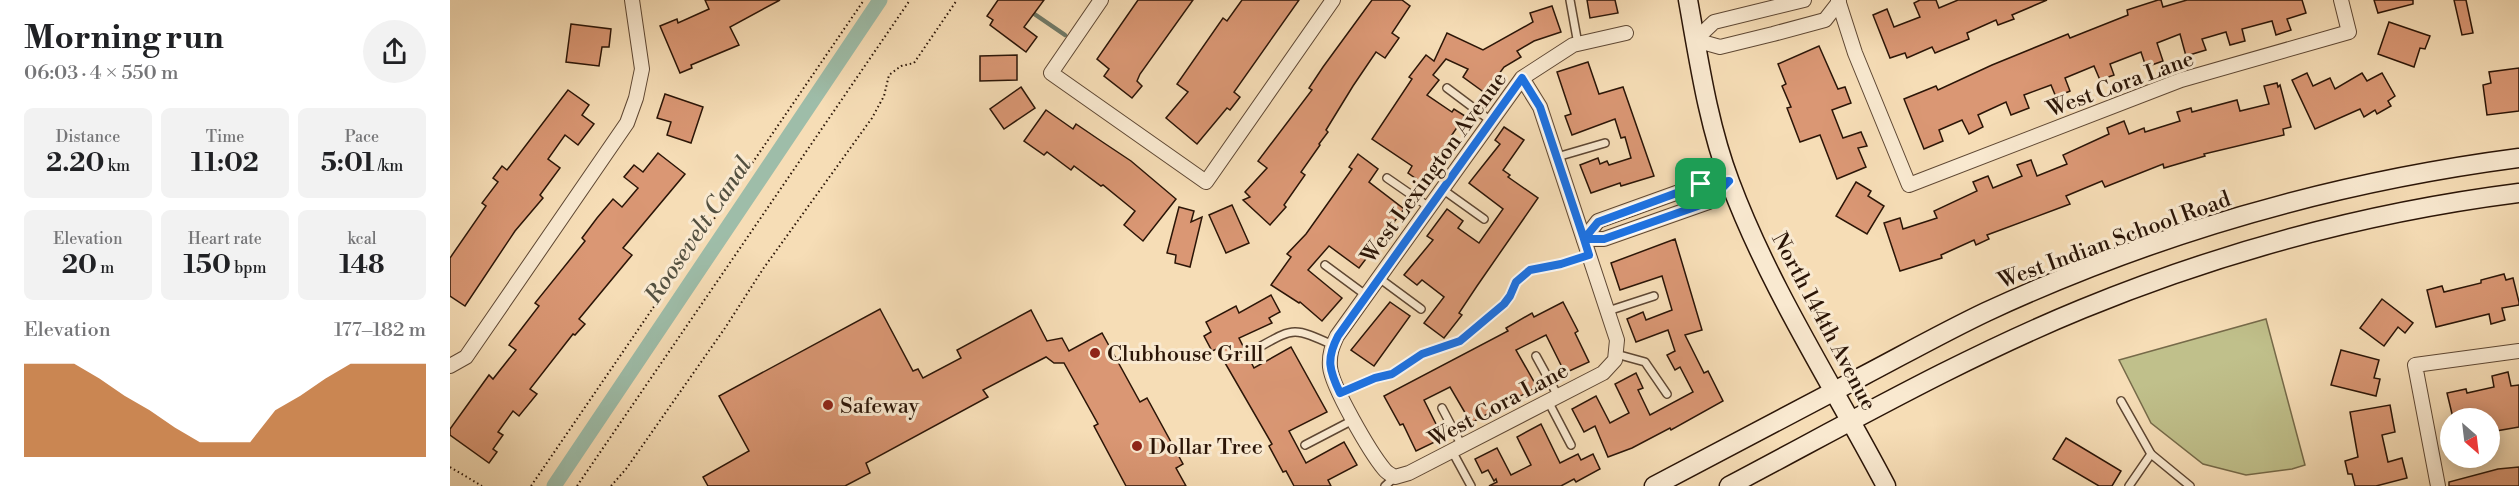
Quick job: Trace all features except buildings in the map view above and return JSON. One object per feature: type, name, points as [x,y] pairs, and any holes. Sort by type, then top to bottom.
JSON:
[{"type":"main road","name":"North 144th Avenue","points":[[1688,0],[1708,112],[1729,181],[1771,278],[1887,486]]},
{"type":"main road","name":"West Indian School Road","points":[[1654,486],[1986,312],[2113,260],[2253,213],[2441,169],[2519,158]]},
{"type":"main road","points":[[1729,486],[1965,362],[2092,305],[2209,263],[2282,240],[2397,213],[2519,193]]},
{"type":"street","points":[[450,366],[466,357],[627,123],[636,98],[642,69],[632,0]]},
{"type":"street","points":[[1101,0],[1051,73],[1206,182],[1333,0]]},
{"type":"street","points":[[1695,40],[1714,22],[1804,0]]},
{"type":"street","points":[[1695,40],[1720,47],[1825,20],[1837,0]]},
{"type":"street","name":"West Cora Lane","points":[[1837,0],[1855,53],[1909,185],[2181,80],[2349,32],[2341,0]]},
{"type":"street","name":"West Lexington Avenue","points":[[1340,393],[1330,369],[1329,352],[1333,345],[1522,78],[1573,45],[1626,33]]},
{"type":"street","points":[[1522,78],[1540,107],[1557,157],[1617,340],[1615,357]]},
{"type":"street","points":[[1584,239],[1598,222],[1701,184],[1729,181]]},
{"type":"street","points":[[1584,239],[1604,239],[1709,202],[1729,181]]},
{"type":"street","points":[[2438,486],[2415,365],[2519,351]]},
{"type":"street","name":"West Cora Lane","points":[[1390,481],[1409,474],[1603,372],[1615,357]]},
{"type":"street","points":[[1340,393],[1390,481]]},
{"type":"lane","points":[[1570,0],[1578,44]]},
{"type":"lane","points":[[1447,88],[1491,121]]},
{"type":"lane","points":[[1557,157],[1605,143]]},
{"type":"lane","points":[[1387,178],[1430,208]]},
{"type":"lane","points":[[1442,189],[1484,219]]},
{"type":"lane","points":[[1655,201],[1662,219]]},
{"type":"lane","points":[[1325,265],[1367,296]]},
{"type":"lane","points":[[1379,278],[1421,309]]},
{"type":"lane","points":[[1608,311],[1653,296]]},
{"type":"lane","points":[[1254,350],[1292,331],[1302,331],[1333,345]]},
{"type":"lane","points":[[1536,356],[1571,445]]},
{"type":"lane","points":[[1615,357],[1645,362],[1667,394]]},
{"type":"lane","points":[[2121,401],[2151,454],[2190,486]]},
{"type":"lane","points":[[1442,408],[1471,486]]},
{"type":"lane","points":[[1305,445],[1354,419]]},
{"type":"lane","points":[[2129,486],[2151,454]]},
{"type":"path","points":[[531,486],[864,0]]},
{"type":"path","points":[[578,486],[910,0]]},
{"type":"path","points":[[611,486],[626,469],[725,328],[763,269],[872,118],[884,96],[889,75],[901,66],[914,63],[957,0]]},
{"type":"path","points":[[1340,393],[1375,378],[1392,374],[1422,354],[1460,341],[1504,304],[1516,282],[1530,270],[1561,264],[1589,255]]},
{"type":"path","points":[[450,467],[482,486]]},
{"type":"green space","points":[[2266,319],[2305,465],[2246,475],[2203,464],[2151,423],[2119,360]]},
{"type":"waterway","name":"Roosevelt Canal","points":[[554,486],[880,0]]},
{"type":"waterway","points":[[1030,11],[1065,35]]},
{"type":"place","name":"Clubhouse Grill","points":[[1095,353]]},
{"type":"place","name":"Safeway","points":[[828,405]]},
{"type":"place","name":"Dollar Tree","points":[[1137,446]]},
{"type":"route","points":[[1701,184],[1598,222],[1584,239],[1589,255],[1561,264],[1538,267],[1522,274],[1504,304],[1460,341],[1422,354],[1392,374],[1375,378],[1340,393],[1330,369],[1329,352],[1338,336],[1522,78],[1540,107],[1584,239],[1604,239],[1709,202],[1729,181],[1701,184]]}]
